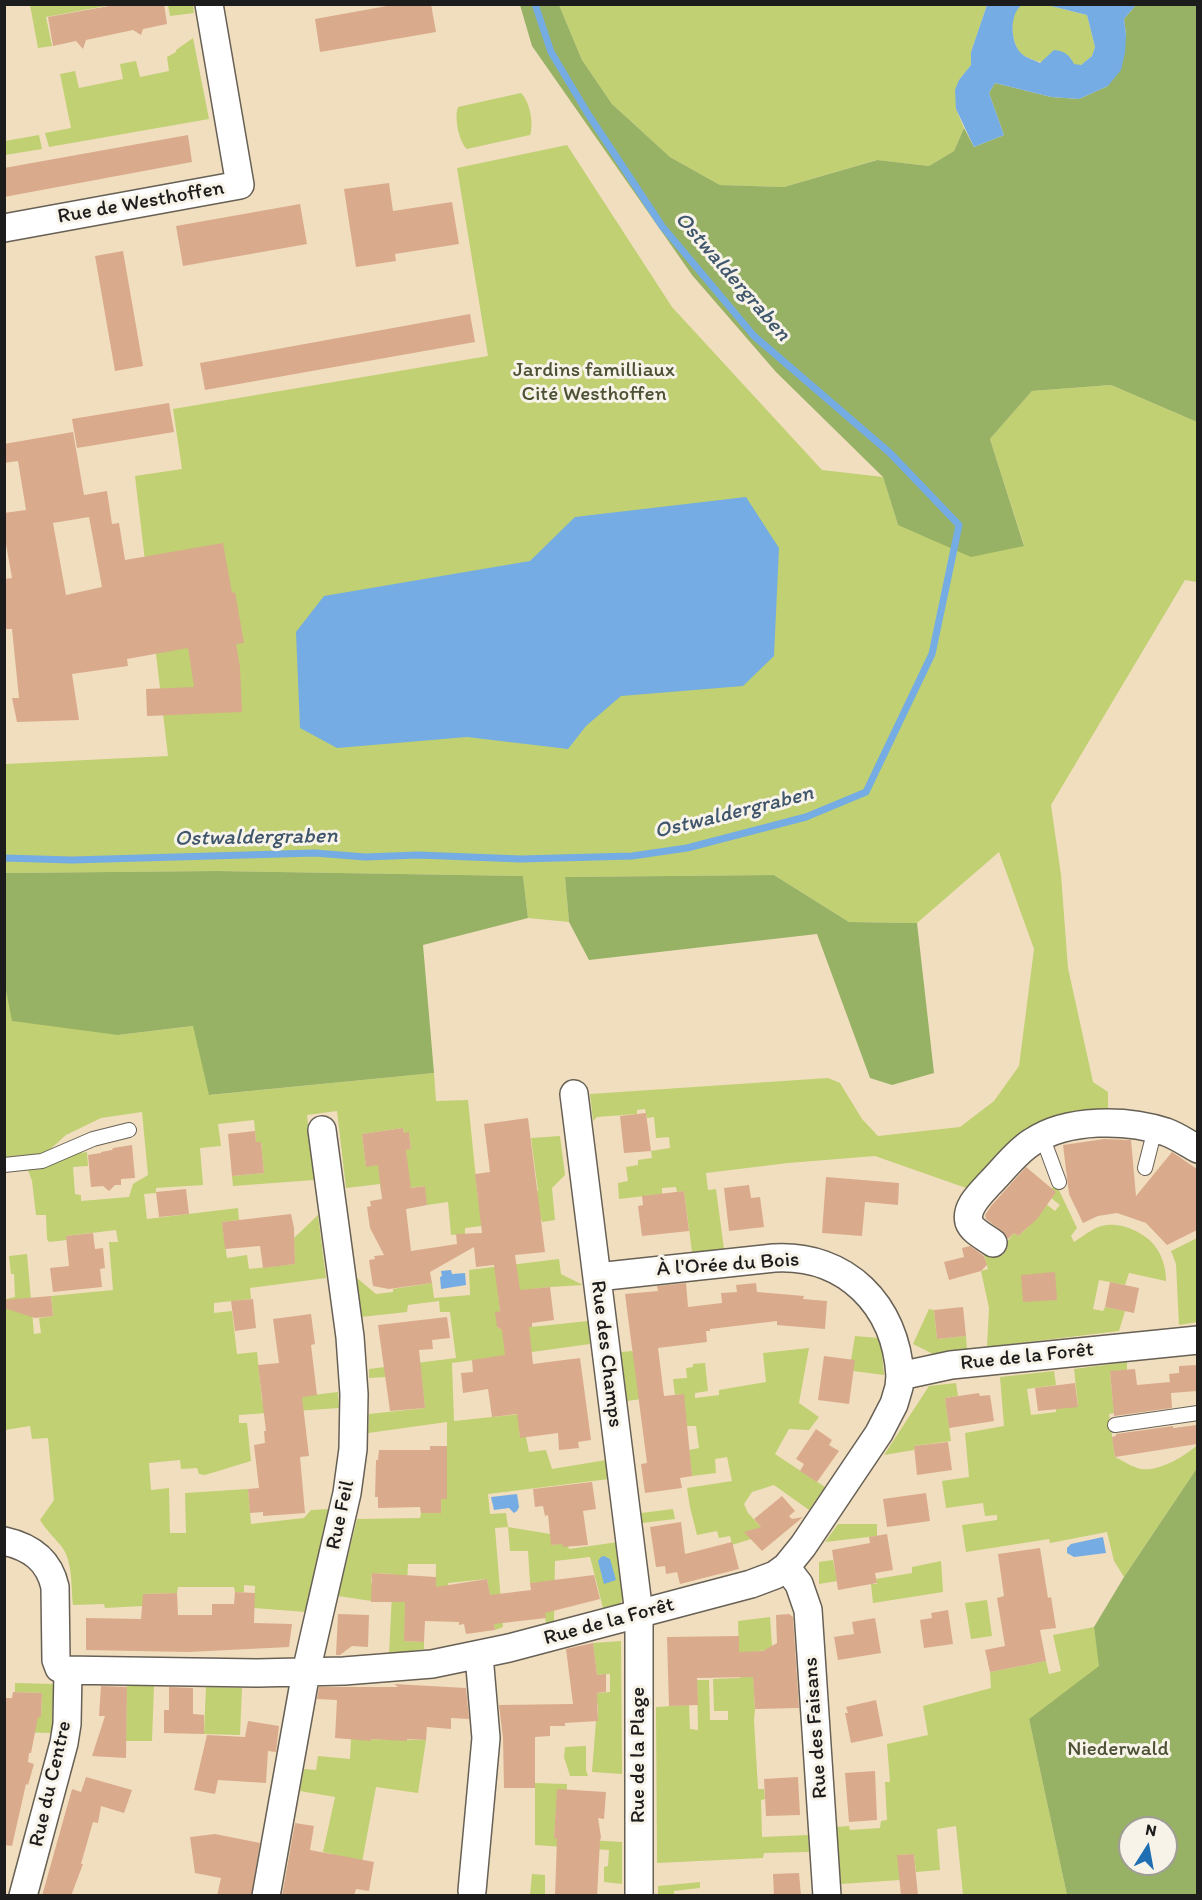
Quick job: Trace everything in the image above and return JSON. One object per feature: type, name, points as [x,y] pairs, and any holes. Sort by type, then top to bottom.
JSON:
[{"type":"street","name":"Rue de Westhoffen","points":[[4,228],[240,185],[209,4]]},
{"type":"street","name":"Rue des Champs","points":[[574,1094],[639,1614]]},
{"type":"street","points":[[993,1243],[977,1232],[970,1223],[969,1214],[972,1207],[981,1194],[1023,1149],[1042,1136],[1059,1130],[1092,1124],[1117,1123],[1155,1129],[1183,1140],[1197,1149]]},
{"type":"street","name":"Rue Feil","points":[[266,1896],[306,1672],[351,1473],[354,1422],[350,1336],[322,1130]]},
{"type":"street","name":"À l'Orée du Bois","points":[[597,1277],[780,1257],[798,1257],[821,1262],[847,1276],[877,1305],[890,1329],[897,1350],[900,1376]]},
{"type":"street","name":"Rue de la Forêt","points":[[68,1671],[257,1673],[422,1665],[479,1655],[751,1584],[775,1575],[786,1567],[803,1546],[879,1433],[894,1404],[900,1376],[951,1365],[1197,1340]]},
{"type":"street","points":[[4,1541],[34,1552],[49,1570],[55,1587],[56,1665],[68,1671]]},
{"type":"street","name":"Rue des Faisans","points":[[786,1567],[799,1584],[808,1610],[827,1896]]},
{"type":"street","name":"Rue de la Plage","points":[[639,1614],[639,1896]]},
{"type":"street","points":[[472,1891],[486,1738],[479,1655]]},
{"type":"street","name":"Rue du Centre","points":[[23,1896],[64,1743],[67,1724],[68,1671]]},
{"type":"lane","points":[[1145,1168],[1155,1129]]},
{"type":"lane","points":[[4,1165],[42,1161],[93,1138],[129,1130]]},
{"type":"lane","points":[[1042,1136],[1059,1182]]},
{"type":"lane","points":[[1115,1425],[1197,1413]]},
{"type":"green space","points":[[30,4],[111,5],[46,17],[52,46],[38,48]]},
{"type":"green space","points":[[168,5],[193,5],[194,13],[170,16]]},
{"type":"green space","points":[[520,5],[559,5],[582,60],[612,104],[670,157],[720,185],[784,187],[877,160],[929,166],[954,151],[964,128],[974,147],[1004,135],[989,93],[995,83],[1051,97],[1079,99],[1108,86],[1126,35],[1124,19],[1136,5],[1197,5],[1197,422],[1111,385],[1032,391],[990,439],[1024,546],[971,557],[898,525],[883,477],[776,372],[692,275],[532,46]]},
{"type":"green space","points":[[559,5],[987,5],[971,52],[971,65],[959,80],[956,109],[964,128],[954,151],[929,166],[876,160],[784,187],[720,185],[670,157],[612,104],[582,60]]},
{"type":"green space","points":[[1022,5],[1047,5],[1087,15],[1095,47],[1092,56],[1081,65],[1073,65],[1071,58],[1041,62],[1021,54],[1017,48],[1012,27],[1015,14]]},
{"type":"green space","points":[[193,38],[209,119],[49,147],[45,133],[71,128],[60,74],[75,71],[79,88],[123,79],[120,64],[136,61],[140,77],[169,71],[167,57]]},
{"type":"green space","points":[[521,93],[530,113],[532,125],[530,135],[467,149],[464,146],[458,130],[458,107]]},
{"type":"green space","points":[[39,135],[42,149],[5,155],[5,141]]},
{"type":"green space","name":"Jardins familliaux Cité Westhoffen","points":[[567,145],[672,307],[822,470],[883,477],[898,525],[1024,545],[990,439],[1032,391],[1111,385],[1197,422],[1197,582],[1185,580],[1051,805],[1061,875],[1068,968],[1093,1082],[1108,1092],[1108,1116],[969,1189],[875,1156],[706,1173],[708,1190],[716,1189],[724,1249],[692,1252],[684,1191],[677,1192],[676,1187],[662,1188],[662,1194],[619,1199],[618,1183],[628,1181],[626,1167],[638,1165],[638,1160],[652,1158],[651,1151],[670,1148],[669,1137],[656,1138],[654,1117],[647,1118],[645,1109],[637,1110],[637,1114],[597,1117],[593,1121],[590,1094],[828,1078],[840,1083],[862,1119],[878,1136],[960,1127],[994,1101],[1019,1066],[1034,949],[999,852],[917,923],[849,922],[774,875],[565,877],[569,922],[528,918],[523,876],[218,871],[5,873],[5,764],[168,756],[135,476],[182,469],[173,409],[488,356],[457,168]]},
{"type":"green space","points":[[218,871],[523,876],[528,918],[423,945],[434,1073],[209,1095],[193,1026],[118,1035],[12,1021],[4,980],[5,873]]},
{"type":"green space","points":[[774,875],[849,922],[917,923],[934,1073],[892,1085],[870,1078],[817,934],[589,960],[569,922],[565,877]]},
{"type":"green space","points":[[5,980],[118,1035],[194,1026],[210,1095],[434,1073],[436,1101],[468,1100],[478,1199],[538,1191],[531,1138],[560,1136],[565,1175],[552,1188],[555,1220],[542,1222],[541,1219],[465,1228],[465,1234],[451,1235],[448,1202],[427,1205],[424,1186],[381,1192],[380,1184],[346,1188],[337,1111],[307,1115],[314,1180],[233,1186],[232,1176],[264,1173],[261,1142],[256,1142],[254,1120],[218,1124],[221,1146],[200,1148],[203,1185],[156,1188],[156,1193],[144,1194],[147,1219],[238,1208],[239,1220],[222,1222],[227,1258],[247,1255],[249,1269],[295,1264],[294,1238],[318,1215],[326,1278],[250,1288],[251,1299],[214,1303],[214,1313],[232,1311],[237,1354],[257,1352],[262,1401],[338,1392],[339,1408],[239,1415],[239,1423],[247,1423],[251,1461],[205,1475],[199,1474],[197,1468],[181,1469],[180,1460],[149,1463],[151,1490],[169,1488],[170,1533],[186,1533],[185,1493],[248,1489],[251,1524],[304,1518],[311,1510],[329,1509],[315,1581],[306,1612],[254,1608],[255,1586],[244,1585],[244,1592],[235,1592],[234,1587],[178,1587],[177,1593],[143,1594],[143,1606],[105,1608],[104,1604],[73,1605],[70,1567],[66,1553],[40,1520],[54,1500],[48,1438],[32,1439],[30,1426],[5,1430],[5,1308],[8,1308],[6,1299],[15,1297],[14,1274],[11,1274],[9,1256],[27,1254],[34,1334],[41,1333],[39,1318],[53,1316],[51,1296],[113,1290],[109,1242],[118,1242],[116,1230],[66,1236],[67,1240],[49,1242],[46,1215],[36,1215],[32,1181],[28,1170],[42,1169],[72,1154],[87,1152],[88,1166],[73,1167],[75,1194],[81,1195],[81,1201],[129,1197],[133,1184],[148,1175],[142,1112],[101,1118],[66,1135],[46,1153],[5,1157]],"holes":[[[403,1128],[404,1133],[409,1133],[411,1148],[406,1150],[407,1161],[366,1166],[362,1134]]]},
{"type":"green space","points":[[1056,1184],[1077,1228],[1071,1236],[1074,1242],[1093,1229],[1102,1226],[1121,1226],[1135,1231],[1142,1234],[1157,1249],[1164,1264],[1166,1281],[1129,1273],[1125,1285],[1099,1280],[1093,1309],[1103,1311],[1105,1307],[1125,1311],[1119,1331],[987,1347],[989,1308],[981,1271],[988,1269],[983,1252],[989,1249],[1003,1255],[1008,1247],[1005,1244],[1014,1233],[1018,1236],[1028,1227],[1046,1204],[1055,1211],[1060,1205],[1046,1194]]},
{"type":"green space","points":[[1197,1238],[1197,1322],[1179,1325],[1176,1264],[1171,1251]]},
{"type":"green space","points":[[559,1259],[561,1274],[583,1285],[498,1293],[500,1311],[497,1327],[502,1330],[588,1321],[590,1344],[452,1363],[454,1421],[530,1413],[519,1428],[520,1437],[526,1437],[529,1452],[546,1450],[552,1469],[606,1460],[609,1479],[488,1494],[490,1514],[506,1513],[508,1527],[495,1528],[503,1627],[495,1630],[487,1579],[448,1583],[446,1615],[435,1616],[436,1564],[408,1564],[404,1641],[424,1642],[424,1649],[389,1654],[393,1574],[372,1573],[371,1583],[379,1584],[378,1602],[338,1596],[357,1519],[420,1518],[421,1513],[441,1513],[421,1495],[447,1498],[447,1422],[368,1433],[369,1414],[425,1408],[421,1375],[369,1378],[369,1369],[456,1358],[450,1312],[440,1312],[439,1301],[408,1305],[407,1312],[361,1317],[357,1278],[376,1294],[432,1283],[434,1298],[470,1295],[469,1270]]},
{"type":"green space","points":[[929,1309],[934,1310],[937,1339],[966,1336],[967,1349],[933,1354],[913,1344]]},
{"type":"green space","points":[[855,1336],[878,1338],[884,1375],[853,1371],[851,1360]]},
{"type":"green space","points":[[809,1348],[799,1403],[819,1417],[809,1430],[789,1429],[775,1454],[825,1487],[809,1510],[774,1485],[752,1492],[744,1504],[748,1513],[763,1529],[751,1539],[732,1545],[730,1536],[719,1538],[717,1531],[697,1535],[687,1488],[732,1481],[727,1457],[715,1459],[716,1473],[692,1476],[689,1450],[699,1448],[696,1426],[687,1426],[683,1394],[675,1395],[673,1379],[687,1378],[686,1368],[693,1367],[693,1364],[705,1363],[708,1391],[695,1393],[695,1398],[719,1395],[719,1390],[766,1382],[763,1353]]},
{"type":"green space","points":[[632,1351],[663,1396],[627,1401],[621,1352]]},
{"type":"green space","points":[[1127,1362],[1127,1370],[1110,1372],[1114,1413],[1109,1414],[1115,1457],[1141,1469],[1155,1468],[1186,1454],[1197,1445],[1197,1468],[1124,1577],[1114,1561],[1107,1532],[1050,1543],[1049,1539],[966,1552],[962,1525],[997,1520],[997,1515],[985,1516],[983,1503],[946,1508],[942,1481],[969,1477],[965,1433],[1004,1426],[1000,1377],[1054,1371],[1056,1385],[1027,1389],[1031,1415],[1078,1406],[1074,1369]]},
{"type":"green space","points":[[956,1383],[958,1396],[945,1398],[951,1441],[914,1446],[914,1450],[884,1455],[929,1386]]},
{"type":"green space","name":"Niederwald","points":[[1197,1468],[1197,1895],[1067,1895],[1029,1719],[1099,1666],[1094,1627],[1124,1577]]},
{"type":"green space","points":[[673,1509],[675,1519],[642,1523],[641,1513]]},
{"type":"green space","points":[[838,1524],[877,1524],[877,1536],[825,1542]]},
{"type":"green space","points":[[508,1527],[550,1534],[552,1545],[567,1543],[569,1549],[618,1542],[624,1597],[620,1604],[603,1608],[590,1557],[555,1561],[554,1622],[546,1624],[541,1582],[530,1583],[528,1551],[510,1551]]},
{"type":"green space","points":[[833,1560],[837,1581],[819,1584],[819,1562]]},
{"type":"green space","points":[[941,1561],[943,1592],[873,1603],[871,1584],[877,1584],[876,1579],[912,1573],[912,1567]]},
{"type":"green space","points":[[987,1600],[992,1636],[971,1639],[965,1603]]},
{"type":"green space","points":[[770,1617],[772,1646],[768,1650],[752,1652],[758,1789],[764,1789],[765,1799],[761,1800],[762,1837],[808,1835],[809,1852],[764,1853],[763,1858],[657,1863],[656,1707],[689,1705],[690,1729],[698,1730],[697,1680],[709,1680],[710,1720],[728,1720],[728,1711],[714,1711],[713,1679],[740,1678],[738,1621]]},
{"type":"green space","points":[[1094,1627],[1100,1666],[1029,1719],[1067,1895],[963,1895],[956,1826],[937,1829],[940,1870],[916,1872],[914,1854],[898,1855],[900,1880],[841,1884],[836,1827],[849,1826],[850,1830],[880,1828],[881,1821],[887,1820],[885,1782],[890,1782],[887,1744],[928,1735],[923,1706],[991,1688],[990,1672],[1046,1661],[1049,1674],[1061,1671],[1053,1635]]},
{"type":"green space","points":[[621,1641],[622,1774],[592,1772],[598,1705],[589,1694],[610,1692],[610,1674],[597,1675],[593,1643]]},
{"type":"green space","points":[[15,1683],[54,1684],[52,1733],[12,1732],[41,1716],[42,1693],[15,1692]]},
{"type":"green space","points":[[127,1685],[154,1686],[152,1741],[126,1741]]},
{"type":"green space","points":[[206,1687],[242,1688],[240,1735],[204,1734]]},
{"type":"green space","points":[[351,1739],[426,1740],[418,1793],[376,1787],[357,1889],[332,1854],[323,1852],[335,1797],[300,1791],[304,1769],[316,1770],[318,1756],[350,1759]]},
{"type":"green space","points":[[586,1746],[588,1776],[570,1776],[564,1757],[565,1747]]},
{"type":"green space","points":[[535,1783],[567,1784],[565,1812],[556,1812],[554,1838],[622,1842],[622,1884],[604,1882],[604,1867],[608,1866],[609,1850],[535,1845]]},
{"type":"green space","points":[[532,1874],[545,1875],[545,1895],[530,1895]]},
{"type":"green space","points":[[700,1882],[700,1888],[674,1891],[674,1895],[658,1895],[658,1886]]},
{"type":"water","points":[[987,5],[1022,5],[1013,21],[1013,36],[1018,49],[1024,55],[1040,63],[1054,50],[1058,50],[1068,55],[1074,64],[1081,65],[1092,56],[1095,47],[1087,15],[1047,5],[1136,5],[1124,19],[1125,53],[1121,70],[1108,86],[1079,99],[1051,97],[995,83],[989,93],[1004,135],[974,147],[956,109],[955,90],[959,80],[971,65],[971,52]]},
{"type":"water","points":[[746,497],[779,548],[774,656],[743,686],[621,696],[586,726],[568,749],[467,737],[337,748],[300,728],[296,632],[324,596],[530,561],[575,517]]},
{"type":"water","points":[[451,1270],[452,1274],[465,1273],[466,1285],[441,1289],[441,1271]]},
{"type":"water","points":[[517,1494],[519,1507],[517,1511],[514,1513],[509,1508],[494,1510],[491,1497]]},
{"type":"water","points":[[1103,1537],[1106,1553],[1074,1557],[1067,1553],[1067,1548],[1071,1544]]},
{"type":"water","points":[[604,1556],[610,1559],[616,1580],[604,1584],[598,1561]]},
{"type":"building","points":[[120,4],[164,4],[167,24],[143,29],[141,35],[133,30],[86,40],[83,49],[76,41],[53,46],[48,17]]},
{"type":"building","points":[[398,4],[431,4],[436,32],[320,52],[315,19]]},
{"type":"building","points":[[188,135],[192,162],[4,197],[4,168]]},
{"type":"building","points":[[389,183],[393,211],[452,202],[459,244],[395,254],[396,261],[356,267],[344,189]]},
{"type":"building","points":[[300,204],[307,244],[183,266],[176,226]]},
{"type":"building","points":[[123,251],[143,366],[115,371],[95,256]]},
{"type":"building","points":[[470,314],[475,342],[205,390],[200,363]]},
{"type":"building","points":[[169,403],[174,432],[77,448],[72,419]]},
{"type":"building","points":[[73,432],[84,495],[107,491],[112,524],[119,523],[125,560],[223,543],[244,643],[236,644],[240,667],[242,712],[147,716],[146,689],[194,687],[188,648],[127,659],[128,666],[72,674],[79,720],[17,722],[12,698],[19,698],[12,629],[4,629],[4,579],[12,578],[4,533],[4,513],[26,510],[18,461],[4,463],[4,444]],"holes":[[[89,517],[102,587],[66,595],[53,523]]]},
{"type":"building","points":[[646,1113],[651,1151],[624,1153],[620,1116]]},
{"type":"building","points":[[528,1118],[545,1252],[515,1255],[520,1290],[550,1287],[554,1320],[532,1323],[532,1327],[529,1327],[533,1364],[580,1358],[591,1440],[578,1442],[579,1448],[559,1450],[558,1433],[520,1438],[517,1414],[492,1417],[488,1389],[463,1393],[461,1373],[473,1372],[472,1360],[505,1355],[502,1330],[497,1327],[495,1312],[502,1311],[500,1311],[494,1265],[476,1267],[474,1247],[430,1272],[432,1283],[389,1289],[373,1286],[369,1260],[375,1259],[374,1256],[384,1255],[370,1228],[367,1207],[371,1206],[370,1201],[382,1199],[378,1165],[366,1167],[362,1134],[403,1128],[404,1133],[409,1132],[411,1149],[406,1150],[411,1188],[425,1186],[427,1205],[406,1209],[411,1251],[457,1244],[456,1234],[482,1233],[475,1174],[490,1172],[484,1124]]},
{"type":"building","points":[[255,1131],[256,1142],[261,1142],[264,1173],[232,1176],[228,1134]]},
{"type":"building","points":[[1104,1139],[1131,1140],[1136,1196],[1172,1152],[1197,1169],[1197,1230],[1167,1245],[1146,1223],[1117,1213],[1098,1216],[1083,1223],[1069,1194],[1063,1145]]},
{"type":"building","points":[[132,1145],[135,1178],[121,1179],[121,1185],[115,1185],[109,1191],[103,1186],[91,1187],[88,1155]]},
{"type":"building","points":[[1026,1167],[1056,1192],[1037,1219],[1018,1236],[1014,1233],[1008,1239],[1002,1231],[986,1219],[985,1215]]},
{"type":"building","points":[[826,1177],[899,1183],[898,1205],[865,1202],[862,1236],[822,1233]]},
{"type":"building","points":[[749,1185],[751,1198],[760,1197],[764,1227],[729,1231],[724,1188]]},
{"type":"building","points":[[186,1189],[189,1214],[159,1217],[156,1192]]},
{"type":"building","points":[[684,1191],[689,1231],[642,1236],[638,1206],[643,1205],[642,1196]]},
{"type":"building","points":[[291,1214],[294,1228],[295,1264],[263,1268],[260,1246],[225,1249],[222,1222]]},
{"type":"building","points":[[93,1233],[95,1249],[103,1248],[105,1268],[100,1269],[102,1287],[53,1292],[50,1268],[69,1266],[66,1236]]},
{"type":"building","points":[[970,1246],[984,1256],[987,1265],[981,1271],[949,1280],[944,1262],[964,1257],[962,1248]]},
{"type":"building","points":[[1055,1272],[1057,1300],[1023,1302],[1021,1275]]},
{"type":"building","points":[[1110,1282],[1139,1288],[1134,1313],[1105,1307]]},
{"type":"building","points":[[686,1283],[688,1307],[722,1303],[721,1293],[737,1292],[736,1285],[756,1283],[757,1292],[804,1296],[803,1299],[827,1301],[825,1329],[777,1325],[777,1321],[710,1329],[706,1331],[707,1342],[658,1348],[664,1396],[684,1394],[692,1476],[680,1478],[682,1488],[645,1493],[641,1464],[647,1463],[625,1294],[658,1291],[657,1286]]},
{"type":"building","points":[[51,1296],[53,1316],[35,1318],[4,1308],[4,1300]]},
{"type":"building","points":[[253,1299],[256,1328],[235,1331],[231,1301]]},
{"type":"building","points":[[963,1307],[966,1336],[937,1339],[934,1310]]},
{"type":"building","points":[[311,1314],[315,1344],[311,1345],[317,1395],[302,1397],[309,1456],[300,1457],[305,1513],[263,1516],[263,1512],[250,1513],[248,1489],[259,1488],[254,1445],[265,1443],[264,1431],[266,1431],[258,1365],[279,1363],[273,1319]]},
{"type":"building","points":[[447,1317],[450,1338],[432,1340],[433,1349],[419,1350],[425,1408],[390,1411],[378,1325]]},
{"type":"building","points":[[824,1356],[855,1360],[849,1404],[818,1400]]},
{"type":"building","points":[[1197,1365],[1197,1391],[1171,1393],[1172,1408],[1114,1416],[1110,1371],[1135,1369],[1137,1385],[1170,1382],[1169,1374],[1179,1373],[1179,1366]]},
{"type":"building","points":[[1075,1383],[1078,1407],[1038,1411],[1035,1388]]},
{"type":"building","points":[[979,1393],[980,1396],[990,1395],[994,1421],[949,1428],[945,1398]]},
{"type":"building","points":[[1197,1425],[1197,1444],[1115,1457],[1112,1437],[1116,1434]]},
{"type":"building","points":[[816,1429],[832,1440],[829,1445],[839,1451],[817,1482],[800,1471],[804,1464],[796,1459]]},
{"type":"building","points":[[948,1442],[952,1470],[917,1475],[914,1446]]},
{"type":"building","points":[[430,1446],[447,1446],[447,1499],[441,1499],[441,1513],[421,1513],[420,1507],[378,1508],[378,1497],[375,1497],[376,1460],[378,1460],[379,1450],[430,1450]]},
{"type":"building","points":[[592,1482],[596,1509],[583,1511],[588,1545],[563,1547],[562,1544],[551,1545],[548,1515],[545,1516],[543,1506],[535,1507],[533,1489]]},
{"type":"building","points":[[926,1493],[930,1521],[887,1527],[883,1499]]},
{"type":"building","points":[[782,1496],[795,1511],[789,1516],[792,1519],[803,1517],[762,1551],[744,1532],[761,1527],[754,1519]]},
{"type":"building","points":[[681,1522],[685,1554],[732,1542],[739,1569],[680,1584],[677,1572],[666,1574],[665,1566],[656,1567],[650,1527]]},
{"type":"building","points":[[887,1534],[893,1570],[875,1573],[877,1583],[838,1590],[832,1550],[870,1543],[869,1537]]},
{"type":"building","points":[[1040,1548],[1048,1598],[1051,1597],[1056,1628],[1040,1630],[1046,1661],[990,1672],[985,1650],[1005,1646],[997,1598],[1004,1596],[998,1554]]},
{"type":"building","points":[[372,1573],[436,1577],[436,1587],[487,1579],[490,1595],[531,1590],[530,1583],[594,1575],[600,1599],[545,1613],[546,1618],[494,1624],[495,1630],[466,1634],[464,1624],[459,1625],[459,1622],[425,1621],[424,1642],[404,1641],[405,1602],[371,1602]]},
{"type":"building","points":[[235,1592],[255,1593],[254,1623],[292,1624],[289,1647],[188,1652],[86,1650],[86,1618],[141,1619],[143,1594],[177,1593],[178,1615],[212,1615],[212,1604],[234,1604]]},
{"type":"building","points":[[948,1610],[953,1644],[924,1648],[920,1620],[932,1618],[931,1613]]},
{"type":"building","points":[[338,1614],[369,1615],[368,1647],[352,1646],[340,1655],[336,1655]]},
{"type":"building","points":[[789,1614],[793,1617],[799,1708],[755,1709],[753,1677],[697,1678],[698,1705],[669,1706],[667,1637],[739,1636],[739,1652],[763,1651],[777,1643],[776,1615]]},
{"type":"building","points":[[875,1618],[881,1653],[838,1660],[834,1637],[854,1634],[852,1622]]},
{"type":"building","points":[[593,1643],[597,1675],[606,1674],[606,1692],[597,1693],[598,1721],[550,1726],[550,1736],[535,1737],[535,1788],[504,1788],[503,1738],[499,1705],[573,1704],[566,1649]]},
{"type":"building","points":[[394,1684],[466,1688],[469,1719],[451,1718],[451,1729],[427,1727],[426,1740],[371,1739],[371,1741],[335,1738],[337,1700],[317,1699],[319,1687],[398,1687]]},
{"type":"building","points":[[101,1686],[127,1687],[126,1758],[92,1756],[105,1716],[99,1716]]},
{"type":"building","points":[[169,1687],[193,1688],[193,1714],[204,1715],[204,1734],[164,1733],[164,1710],[169,1710]]},
{"type":"building","points":[[13,1692],[42,1693],[41,1717],[38,1717],[31,1753],[29,1753],[28,1762],[34,1764],[28,1785],[26,1784],[12,1846],[4,1845],[4,1698],[12,1698]]},
{"type":"building","points":[[876,1700],[883,1736],[851,1743],[845,1713],[848,1713],[846,1707]]},
{"type":"building","points":[[248,1721],[279,1726],[276,1752],[268,1751],[266,1783],[218,1780],[215,1794],[194,1790],[207,1735],[245,1737]]},
{"type":"building","points":[[875,1771],[877,1820],[849,1822],[845,1773]]},
{"type":"building","points":[[86,1777],[132,1790],[124,1813],[101,1806],[98,1823],[93,1822],[81,1864],[83,1864],[71,1896],[42,1896],[72,1789],[81,1792]]},
{"type":"building","points":[[798,1777],[800,1815],[766,1816],[764,1779]]},
{"type":"building","points":[[557,1789],[606,1792],[604,1819],[598,1818],[601,1837],[597,1896],[555,1896],[557,1839],[554,1838]]},
{"type":"building","points":[[295,1823],[314,1826],[310,1850],[374,1862],[369,1891],[356,1889],[354,1896],[282,1896]]},
{"type":"building","points":[[215,1834],[260,1843],[251,1896],[217,1896],[221,1878],[195,1873],[190,1837]]},
{"type":"building","points":[[914,1854],[918,1896],[901,1896],[897,1855]]},
{"type":"building","points":[[799,1873],[801,1896],[774,1896],[773,1874]]},
{"type":"waterway","name":"Ostwaldergraben","points":[[4,858],[72,860],[315,853],[365,857],[418,855],[521,859],[632,856],[687,848],[806,817],[866,792],[932,654],[959,525],[890,453],[754,336],[662,226],[588,114],[551,52],[535,4]]}]
